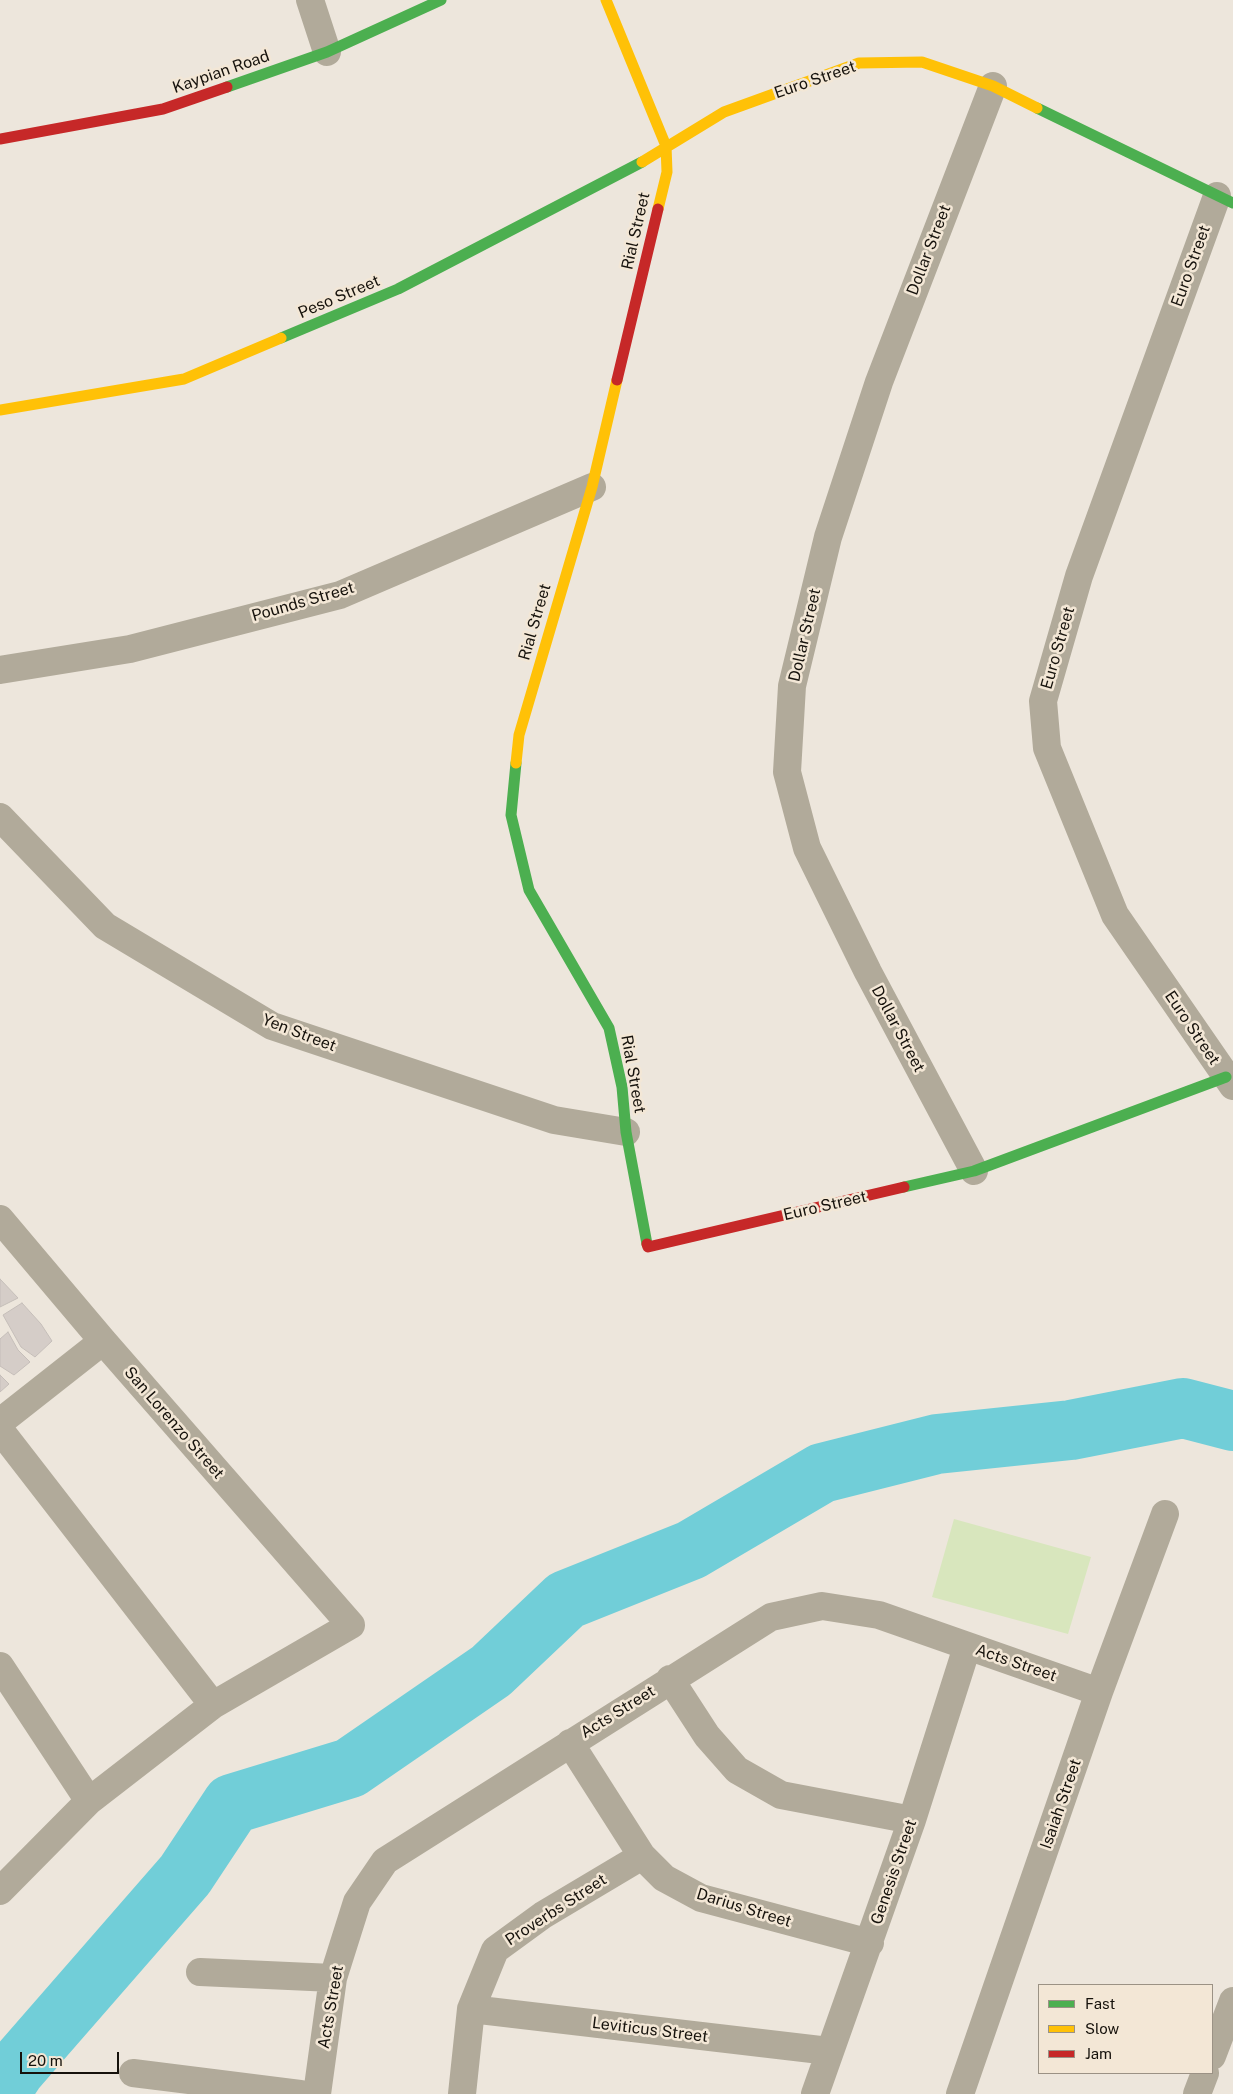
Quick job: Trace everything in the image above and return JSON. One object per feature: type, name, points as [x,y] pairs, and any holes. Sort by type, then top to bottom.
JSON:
[{"type":"street","points":[[310,0],[327,52]]},
{"type":"street","name":"Kaypian Road","points":[[0,139],[163,109],[327,52],[442,0]]},
{"type":"street","name":"Rial Street","points":[[606,0],[666,146],[666,172],[592,487],[519,735],[511,816],[529,890],[609,1028],[622,1087],[626,1132],[648,1247]]},
{"type":"street","name":"Euro Street","points":[[648,1247],[974,1171],[1229,1082],[1115,916],[1046,748],[1043,701],[1079,576],[1225,199],[993,86],[922,62],[859,63],[724,112],[666,146]]},
{"type":"street","name":"Dollar Street","points":[[974,1171],[868,972],[807,848],[787,772],[792,686],[828,537],[878,382],[993,86]]},
{"type":"street","name":"Peso Street","points":[[0,410],[184,379],[398,289],[637,165],[666,146]]},
{"type":"street","name":"Pounds Street","points":[[0,670],[130,649],[340,594],[592,487]]},
{"type":"street","name":"Yen Street","points":[[0,817],[105,926],[272,1026],[554,1120],[626,1132]]},
{"type":"street","name":"San Lorenzo Street","points":[[0,1218],[103,1341],[351,1625],[213,1705]]},
{"type":"street","points":[[0,1422],[103,1341]]},
{"type":"street","points":[[0,1430],[213,1705],[89,1802],[0,1891]]},
{"type":"street","name":"Isaiah Street","points":[[960,2094],[1099,1692],[1164,1514]]},
{"type":"street","name":"Acts Street","points":[[317,2094],[333,1978],[357,1902],[385,1861],[670,1679],[771,1617],[822,1606],[880,1615],[1099,1692]]},
{"type":"street","name":"Genesis Street","points":[[815,2094],[828,2051],[870,1943],[912,1820],[967,1647]]},
{"type":"street","points":[[0,1666],[89,1802]]},
{"type":"street","points":[[670,1679],[707,1736],[737,1770],[781,1795],[912,1820]]},
{"type":"street","name":"Darius Street","points":[[570,1743],[642,1856],[664,1878],[701,1898],[870,1943]]},
{"type":"street","name":"Proverbs Street","points":[[462,2094],[471,2009],[495,1950],[543,1915],[642,1856]]},
{"type":"street","points":[[200,1972],[333,1978]]},
{"type":"street","points":[[1213,2053],[1233,2001]]},
{"type":"street","name":"Leviticus Street","points":[[471,2009],[828,2051]]},
{"type":"street","points":[[133,2073],[300,2094]]},
{"type":"street","points":[[1197,2094],[1205,2074]]},
{"type":"green space","points":[[954,1519],[1091,1557],[1068,1634],[932,1597]]},
{"type":"building","points":[[0,1279],[18,1298],[0,1307]]},
{"type":"building","points":[[22,1303],[41,1324],[52,1341],[35,1357],[21,1347],[3,1315]]},
{"type":"building","points":[[8,1332],[18,1350],[30,1362],[14,1375],[0,1366],[0,1339]]},
{"type":"building","points":[[0,1375],[9,1384],[0,1392]]},
{"type":"waterway","points":[[0,2093],[15,2070],[185,1875],[232,1804],[350,1768],[491,1671],[566,1600],[691,1550],[822,1473],[937,1444],[1071,1430],[1183,1408],[1233,1421]]},
{"type":"traffic: fast","points":[[227,87],[327,52],[441,0]]},
{"type":"traffic: fast","points":[[1037,108],[1233,203]]},
{"type":"traffic: fast","points":[[281,338],[398,289],[642,162]]},
{"type":"traffic: fast","points":[[516,763],[511,815],[529,890],[609,1028],[622,1087],[626,1132],[647,1244]]},
{"type":"traffic: fast","points":[[904,1187],[974,1171],[1226,1077]]},
{"type":"traffic: slow","points":[[606,0],[666,146],[667,172],[658,209]]},
{"type":"traffic: slow","points":[[642,162],[724,112],[859,63],[922,62],[993,86],[1037,108]]},
{"type":"traffic: slow","points":[[0,410],[184,379],[281,338]]},
{"type":"traffic: slow","points":[[516,763],[519,735],[592,487],[617,380]]},
{"type":"traffic: jam","points":[[0,139],[163,109],[227,87]]},
{"type":"traffic: jam","points":[[617,380],[658,209]]},
{"type":"traffic: jam","points":[[647,1244],[648,1247],[904,1187]]}]
